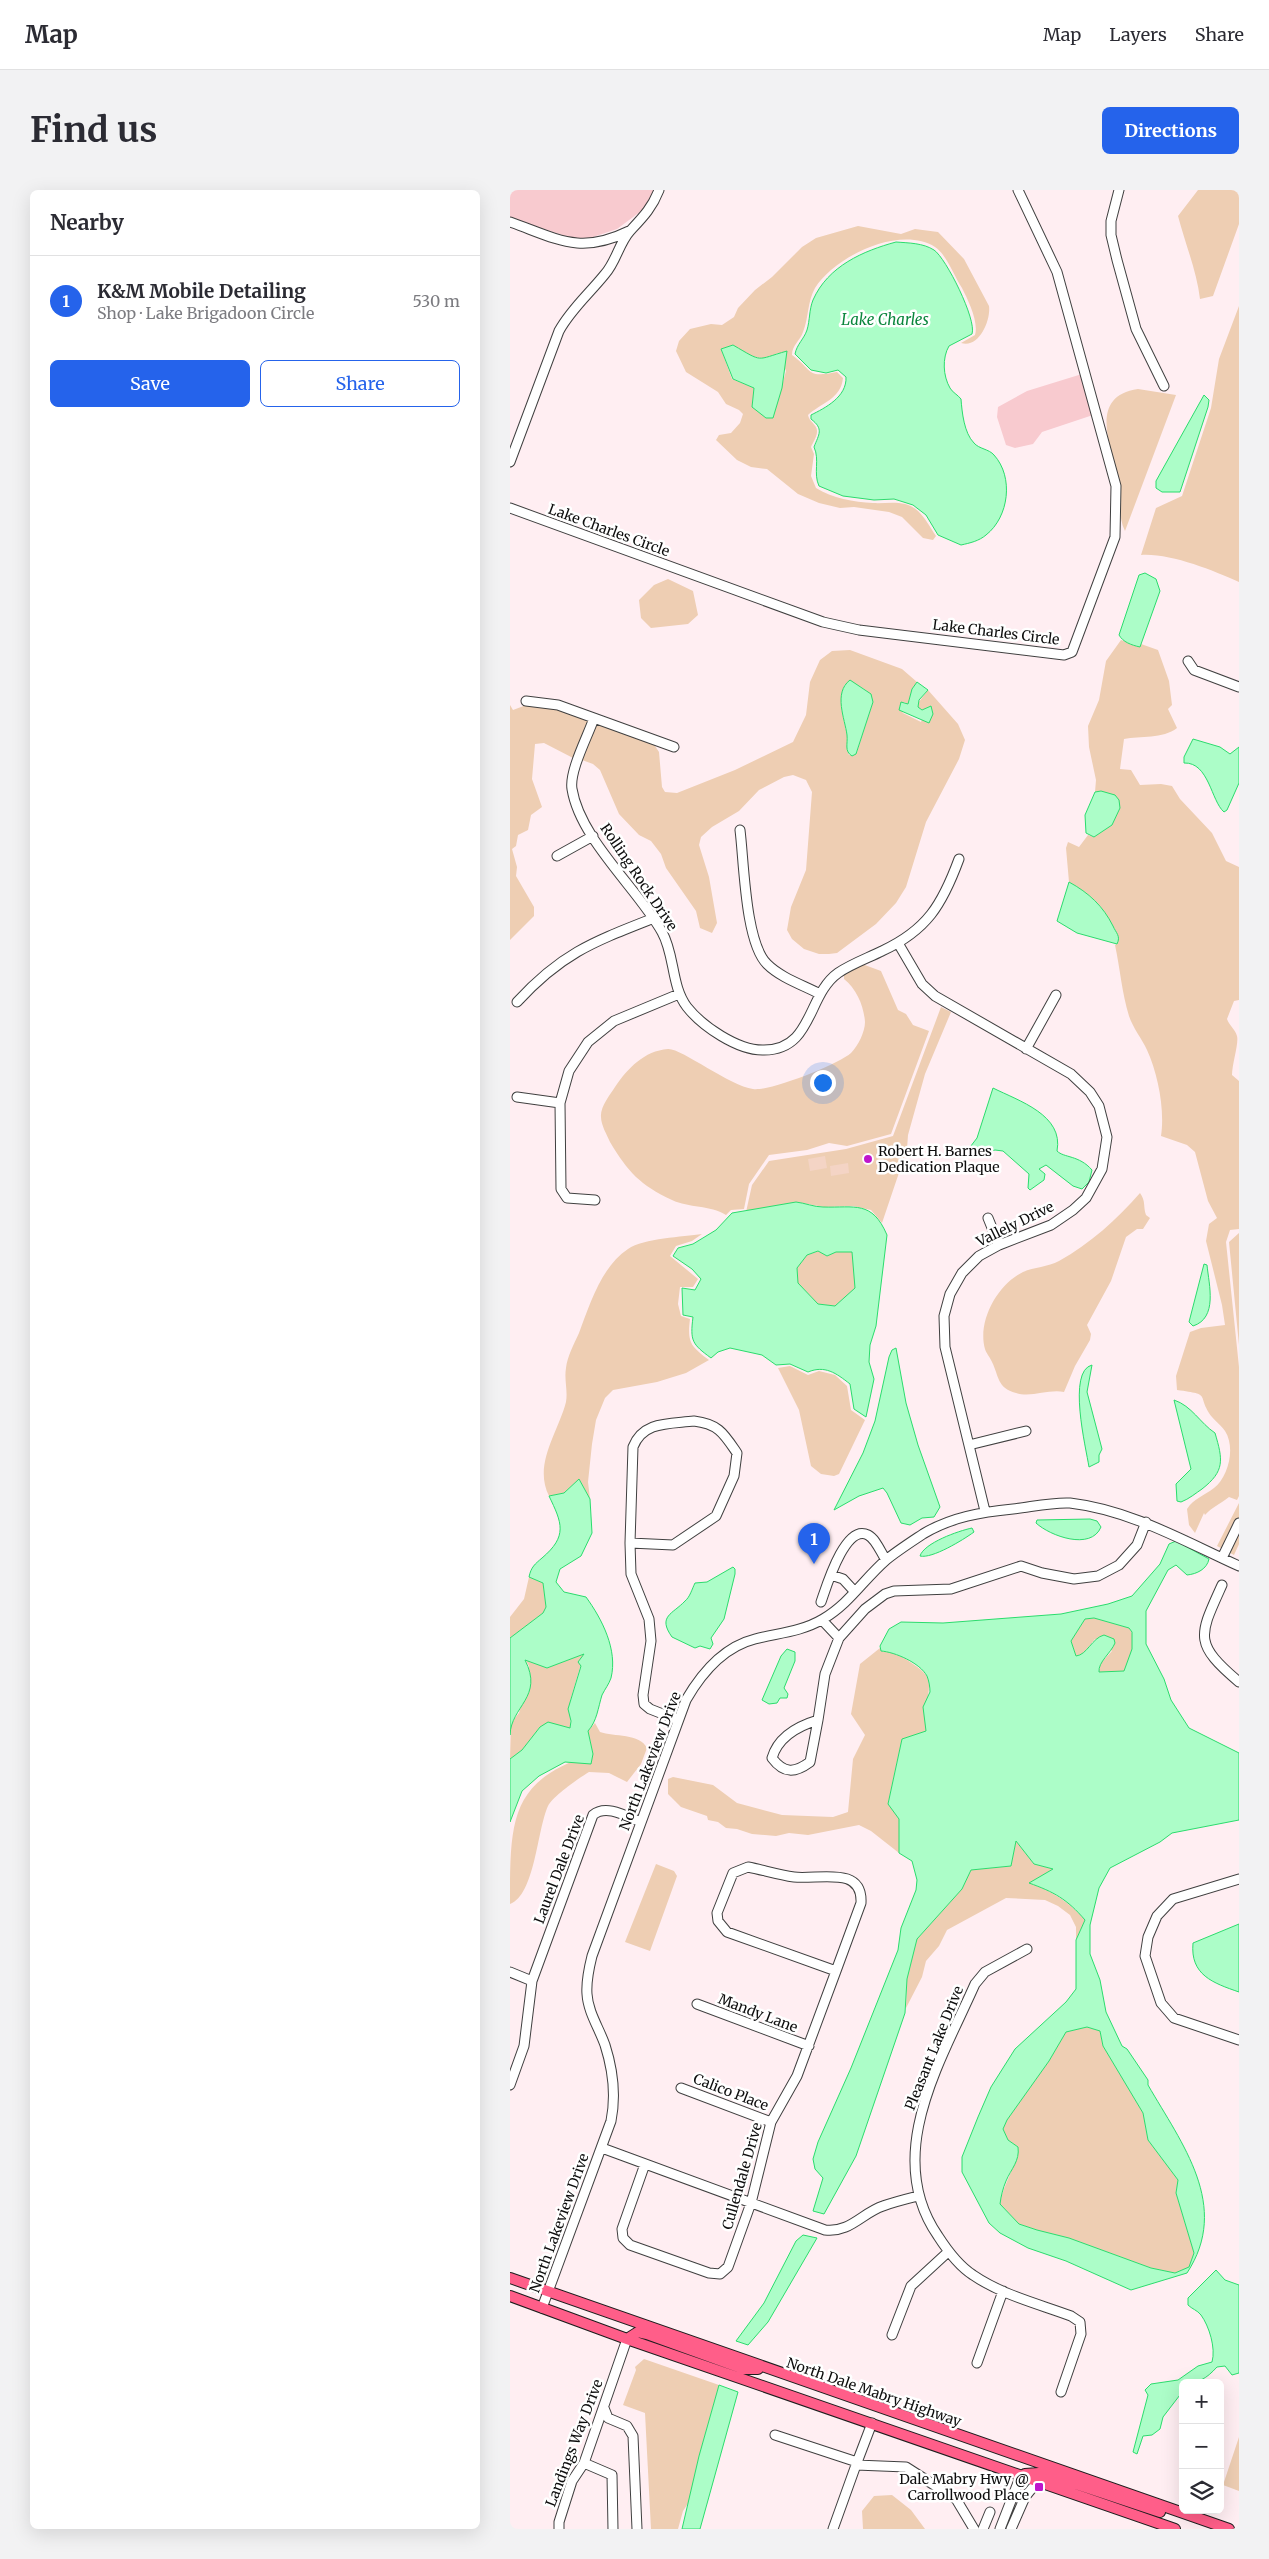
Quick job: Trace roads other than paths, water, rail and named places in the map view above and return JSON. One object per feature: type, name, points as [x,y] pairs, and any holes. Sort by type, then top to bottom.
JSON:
[{"type":"main road","name":"North Dale Mabry Highway","points":[[510,2278],[548,2293],[1229,2529]]},
{"type":"main road","points":[[510,2296],[627,2339],[1174,2529]]},
{"type":"main road","points":[[627,2339],[638,2332],[744,2368],[770,2370]]},
{"type":"main road","points":[[1021,2475],[1039,2473],[1049,2475],[1166,2514],[1188,2515]]},
{"type":"street","points":[[510,222],[564,241],[586,245],[608,242],[629,231],[644,219],[654,204],[659,190]]},
{"type":"street","name":"Lake Charles Circle","points":[[510,508],[823,622],[859,630],[1064,654],[1072,652],[1116,537],[1116,486],[1058,272],[1018,190]]},
{"type":"street","points":[[1120,190],[1111,221],[1117,260],[1136,329],[1164,386]]},
{"type":"street","points":[[510,462],[559,331],[569,313],[606,273],[629,231]]},
{"type":"street","points":[[1188,661],[1194,670],[1239,687]]},
{"type":"street","points":[[526,701],[558,705],[674,747]]},
{"type":"street","name":"Rolling Rock Drive","points":[[594,718],[574,773],[572,787],[575,804],[612,865],[654,918],[670,949],[679,994],[688,1008],[721,1036],[742,1046],[764,1050],[782,1047],[800,1035],[807,1025],[820,994],[828,981],[839,972],[898,944],[919,929],[936,911],[948,890],[959,859]]},
{"type":"street","points":[[740,830],[752,933],[757,950],[765,962],[776,972],[820,994]]},
{"type":"street","points":[[557,856],[593,836]]},
{"type":"street","points":[[517,1002],[540,977],[570,954],[593,942],[654,918]]},
{"type":"street","name":"Vallely Drive","points":[[898,944],[922,984],[934,996],[1071,1074],[1090,1092],[1104,1121],[1106,1153],[1095,1184],[1073,1210],[1051,1225],[999,1245],[979,1256],[962,1273],[950,1294],[944,1316],[945,1347],[985,1511]]},
{"type":"street","points":[[595,1200],[568,1198],[561,1189],[560,1103],[569,1071],[588,1042],[614,1021],[679,994]]},
{"type":"street","points":[[1026,1048],[1056,995]]},
{"type":"street","points":[[517,1097],[560,1103]]},
{"type":"street","points":[[988,1218],[999,1245]]},
{"type":"street","points":[[630,1543],[673,1544],[716,1516],[734,1476],[737,1454],[721,1430],[708,1423],[694,1421],[649,1427],[637,1435],[633,1447],[630,1543],[631,1574],[649,1620],[652,1641],[643,1695],[644,1704],[650,1709],[678,1720]]},
{"type":"street","points":[[969,1445],[1026,1430]]},
{"type":"street","name":"North Lakeview Drive","points":[[542,2308],[611,2122],[614,2089],[605,2046],[589,2007],[587,1975],[678,1720],[686,1700],[701,1675],[724,1654],[752,1640],[795,1632],[822,1620],[841,1607],[886,1560],[925,1533],[963,1516],[985,1511],[1068,1503],[1108,1510],[1146,1522],[1239,1566]]},
{"type":"street","points":[[818,1720],[797,1728],[781,1741],[772,1758],[777,1765],[787,1770],[797,1771],[810,1762],[818,1720],[825,1674],[840,1638],[865,1609],[885,1594],[894,1591],[951,1588],[1021,1566],[1042,1573],[1074,1579],[1098,1576],[1119,1564],[1136,1545],[1146,1522]]},
{"type":"street","points":[[1222,1558],[1239,1523]]},
{"type":"street","points":[[821,1602],[842,1549],[860,1534],[871,1537],[886,1560]]},
{"type":"street","points":[[831,1575],[843,1579],[855,1592]]},
{"type":"street","points":[[1222,1585],[1204,1624],[1204,1644],[1209,1653],[1239,1682]]},
{"type":"street","points":[[822,1620],[840,1638]]},
{"type":"street","name":"Laurel Dale Drive","points":[[510,2085],[524,2046],[532,1981],[593,1815],[598,1810],[606,1809],[641,1822]]},
{"type":"street","name":"Cullendale Drive","points":[[645,2164],[622,2229],[623,2238],[630,2244],[709,2273],[720,2274],[728,2267],[751,2204],[771,2122],[797,2076],[809,2046],[836,1972],[861,1903],[862,1893],[856,1883],[843,1877],[794,1877],[748,1867],[734,1873],[717,1913],[718,1921],[728,1932],[836,1972]]},
{"type":"street","points":[[1239,1879],[1173,1899],[1156,1916],[1148,1937],[1145,1956],[1161,2003],[1174,2018],[1239,2040]]},
{"type":"street","name":"Pleasant Lake Drive","points":[[1027,1949],[985,1972],[975,1984],[919,2119],[913,2164],[918,2196],[930,2225],[948,2252],[973,2275],[1003,2291],[1072,2316],[1080,2322],[1081,2334],[1061,2392]]},
{"type":"street","points":[[510,1972],[532,1981]]},
{"type":"street","name":"Mandy Lane","points":[[697,2004],[809,2046]]},
{"type":"street","name":"Calico Place","points":[[681,2088],[771,2122]]},
{"type":"street","name":"North Lakeview Drive","points":[[602,2148],[751,2204],[835,2231],[847,2228],[881,2206],[918,2196]]},
{"type":"street","points":[[892,2335],[911,2286],[948,2252]]},
{"type":"street","points":[[977,2363],[1003,2291]]},
{"type":"street","name":"Landings Way Drive","points":[[559,2529],[572,2481],[584,2464],[627,2339]]},
{"type":"street","points":[[604,2408],[608,2418],[627,2426],[633,2436],[637,2529]]},
{"type":"street","points":[[833,2529],[872,2423]]},
{"type":"street","points":[[775,2435],[854,2461],[856,2465]]},
{"type":"street","points":[[584,2464],[612,2475],[613,2529]]},
{"type":"street","points":[[856,2465],[906,2467],[956,2499],[974,2529]]},
{"type":"street","points":[[1000,2529],[1021,2475]]},
{"type":"street","points":[[1011,2529],[1025,2497],[1038,2481]]},
{"type":"street","points":[[983,2529],[990,2512]]},
{"type":"water","name":"Lake Charles","points":[[896,242],[921,245],[934,250],[939,255],[953,276],[970,316],[972,334],[949,346],[947,351],[944,361],[946,378],[951,389],[961,399],[964,422],[968,434],[976,445],[994,455],[1004,474],[1006,485],[1004,508],[1000,518],[994,527],[974,542],[961,545],[938,535],[926,515],[913,505],[894,499],[874,500],[843,496],[819,486],[817,481],[816,452],[814,447],[819,435],[819,429],[811,419],[811,415],[839,396],[843,390],[846,377],[838,370],[826,373],[811,370],[795,354],[796,350],[807,330],[813,300],[828,278],[837,269],[859,255]]},
{"type":"water","points":[[733,345],[750,355],[760,358],[787,351],[782,388],[773,418],[766,418],[752,407],[754,388],[733,379],[721,349]]},
{"type":"water","points":[[1204,395],[1209,400],[1208,407],[1180,492],[1162,492],[1156,488],[1156,481]]},
{"type":"water","points":[[1145,573],[1156,579],[1160,591],[1140,647],[1128,643],[1119,635],[1139,575]]},
{"type":"water","points":[[850,680],[871,694],[873,702],[856,754],[852,756],[847,750],[847,735],[841,706],[842,692]]},
{"type":"water","points":[[917,682],[928,690],[919,700],[918,707],[922,710],[931,706],[933,714],[929,723],[899,710],[901,702],[908,704],[912,689]]},
{"type":"water","points":[[1193,739],[1220,747],[1230,754],[1239,747],[1239,783],[1227,810],[1224,812],[1204,775],[1192,764],[1184,763],[1184,757]]},
{"type":"water","points":[[1101,791],[1115,795],[1119,800],[1120,808],[1112,825],[1094,837],[1086,833],[1085,815],[1095,792]]},
{"type":"water","points":[[1069,882],[1089,895],[1105,912],[1118,935],[1117,944],[1077,933],[1057,921]]},
{"type":"water","points":[[993,1088],[1027,1104],[1047,1119],[1054,1128],[1057,1138],[1057,1151],[1077,1159],[1092,1170],[1089,1182],[1082,1189],[1073,1186],[1046,1165],[1039,1169],[1045,1174],[1044,1180],[1030,1190],[1028,1188],[1029,1174],[1003,1151],[995,1150],[980,1154],[967,1151],[977,1138]]},
{"type":"water","points":[[796,1202],[820,1207],[861,1208],[869,1211],[881,1224],[887,1235],[876,1326],[870,1345],[869,1362],[874,1379],[866,1417],[854,1409],[850,1384],[830,1371],[820,1369],[808,1372],[790,1364],[776,1365],[762,1355],[730,1348],[718,1352],[711,1358],[696,1345],[692,1337],[693,1317],[683,1315],[682,1288],[695,1290],[701,1279],[692,1269],[673,1256],[678,1248],[693,1244],[716,1230],[732,1213]],"holes":[[[818,1251],[827,1256],[836,1252],[852,1252],[855,1288],[835,1306],[818,1304],[798,1283],[797,1268],[807,1255]]]},
{"type":"water","points":[[1204,1264],[1207,1265],[1209,1282],[1209,1308],[1201,1322],[1193,1326],[1189,1322]]},
{"type":"water","points":[[896,1348],[906,1403],[918,1445],[940,1507],[934,1517],[922,1518],[910,1525],[901,1523],[883,1488],[859,1496],[834,1510],[863,1453],[875,1421],[889,1357],[892,1350]]},
{"type":"water","points":[[1092,1365],[1087,1392],[1102,1449],[1099,1455],[1099,1462],[1089,1467],[1082,1428],[1079,1395],[1085,1370]]},
{"type":"water","points":[[1174,1400],[1191,1410],[1215,1433],[1220,1451],[1220,1464],[1215,1476],[1202,1489],[1181,1502],[1177,1501],[1176,1484],[1191,1469]]},
{"type":"water","points":[[579,1479],[590,1499],[592,1533],[581,1556],[560,1569],[556,1582],[564,1592],[586,1597],[598,1615],[610,1646],[613,1667],[611,1678],[602,1695],[595,1719],[588,1731],[593,1754],[591,1764],[565,1762],[539,1776],[522,1791],[510,1822],[510,1759],[522,1750],[540,1727],[548,1722],[570,1728],[571,1721],[568,1709],[581,1666],[578,1662],[584,1654],[547,1668],[525,1660],[530,1673],[531,1683],[529,1692],[515,1716],[510,1735],[510,1638],[543,1613],[546,1607],[543,1583],[529,1577],[534,1566],[556,1543],[559,1536],[560,1529],[557,1514],[549,1496],[564,1493]]},
{"type":"water","points":[[1090,1519],[1097,1521],[1101,1527],[1096,1534],[1080,1540],[1060,1536],[1042,1528],[1036,1523],[1037,1520]]},
{"type":"water","points":[[972,1528],[974,1532],[955,1544],[932,1555],[920,1556],[923,1551],[935,1542]]},
{"type":"water","points":[[1176,1541],[1209,1559],[1204,1568],[1187,1575],[1176,1565],[1168,1570],[1146,1611],[1146,1644],[1164,1679],[1171,1700],[1189,1728],[1239,1753],[1239,1820],[1172,1833],[1160,1842],[1110,1868],[1099,1888],[1090,1925],[1090,1954],[1100,1980],[1106,2012],[1122,2046],[1127,2049],[1148,2080],[1148,2085],[1175,2130],[1197,2176],[1203,2200],[1204,2224],[1199,2248],[1187,2273],[1131,2290],[1066,2261],[1028,2248],[1000,2233],[989,2223],[962,2172],[962,2157],[991,2087],[1015,2049],[1066,2002],[1076,1989],[1076,1940],[1085,1920],[1060,1897],[1029,1883],[1053,1869],[1034,1864],[1016,1841],[1011,1866],[971,1870],[962,1889],[917,1939],[907,1979],[905,2013],[856,2156],[824,2214],[813,2211],[823,2178],[815,2169],[813,2159],[818,2142],[851,2068],[898,1950],[901,1928],[916,1890],[917,1880],[912,1861],[899,1853],[899,1819],[888,1804],[902,1739],[926,1731],[923,1707],[930,1688],[927,1676],[919,1667],[900,1656],[881,1651],[880,1646],[889,1629],[901,1622],[943,1623],[1061,1614],[1108,1604],[1132,1596],[1160,1564],[1169,1544]],"holes":[[[1094,1618],[1129,1628],[1132,1632],[1132,1649],[1124,1671],[1099,1672],[1099,1668],[1115,1643],[1114,1639],[1104,1635],[1096,1639],[1083,1653],[1076,1656],[1071,1641],[1085,1619]],[[1087,2027],[1100,2031],[1103,2046],[1143,2113],[1148,2140],[1178,2180],[1176,2193],[1194,2253],[1189,2267],[1175,2273],[1151,2268],[1069,2238],[1019,2224],[1000,2204],[1004,2186],[1016,2161],[1018,2152],[1018,2147],[1008,2140],[1003,2129],[1007,2120],[1049,2061],[1066,2032]]]},
{"type":"water","points":[[733,1567],[735,1574],[724,1619],[711,1638],[713,1644],[710,1649],[700,1646],[695,1648],[672,1637],[666,1620],[687,1599],[695,1583],[707,1582]]},
{"type":"water","points":[[787,1649],[795,1652],[795,1661],[784,1688],[788,1694],[787,1698],[780,1698],[777,1703],[769,1704],[762,1700],[781,1656]]},
{"type":"water","points":[[1239,1924],[1239,1992],[1212,1981],[1199,1970],[1193,1954],[1193,1943]]},
{"type":"water","points":[[803,2235],[817,2238],[768,2322],[748,2345],[736,2341],[764,2303],[796,2241]]},
{"type":"water","points":[[1216,2270],[1225,2280],[1239,2285],[1239,2373],[1232,2375],[1225,2366],[1217,2367],[1203,2379],[1179,2379],[1198,2366],[1212,2362],[1213,2356],[1207,2325],[1201,2315],[1188,2305],[1188,2298]]},
{"type":"water","points":[[1178,2380],[1179,2396],[1163,2417],[1160,2429],[1152,2435],[1143,2436],[1137,2454],[1133,2452],[1148,2395],[1145,2390],[1151,2384]]},
{"type":"water","points":[[719,2385],[738,2392],[700,2529],[682,2529],[699,2456]]},
{"type":"place","name":"Robert H. Barnes Dedication Plaque","points":[[868,1159]]},
{"type":"place","name":"K&M Mobile Detailing","points":[[814,1564]]},
{"type":"place","name":"Dale Mabry Hwy @ Carrollwood Place","points":[[1039,2487]]}]
